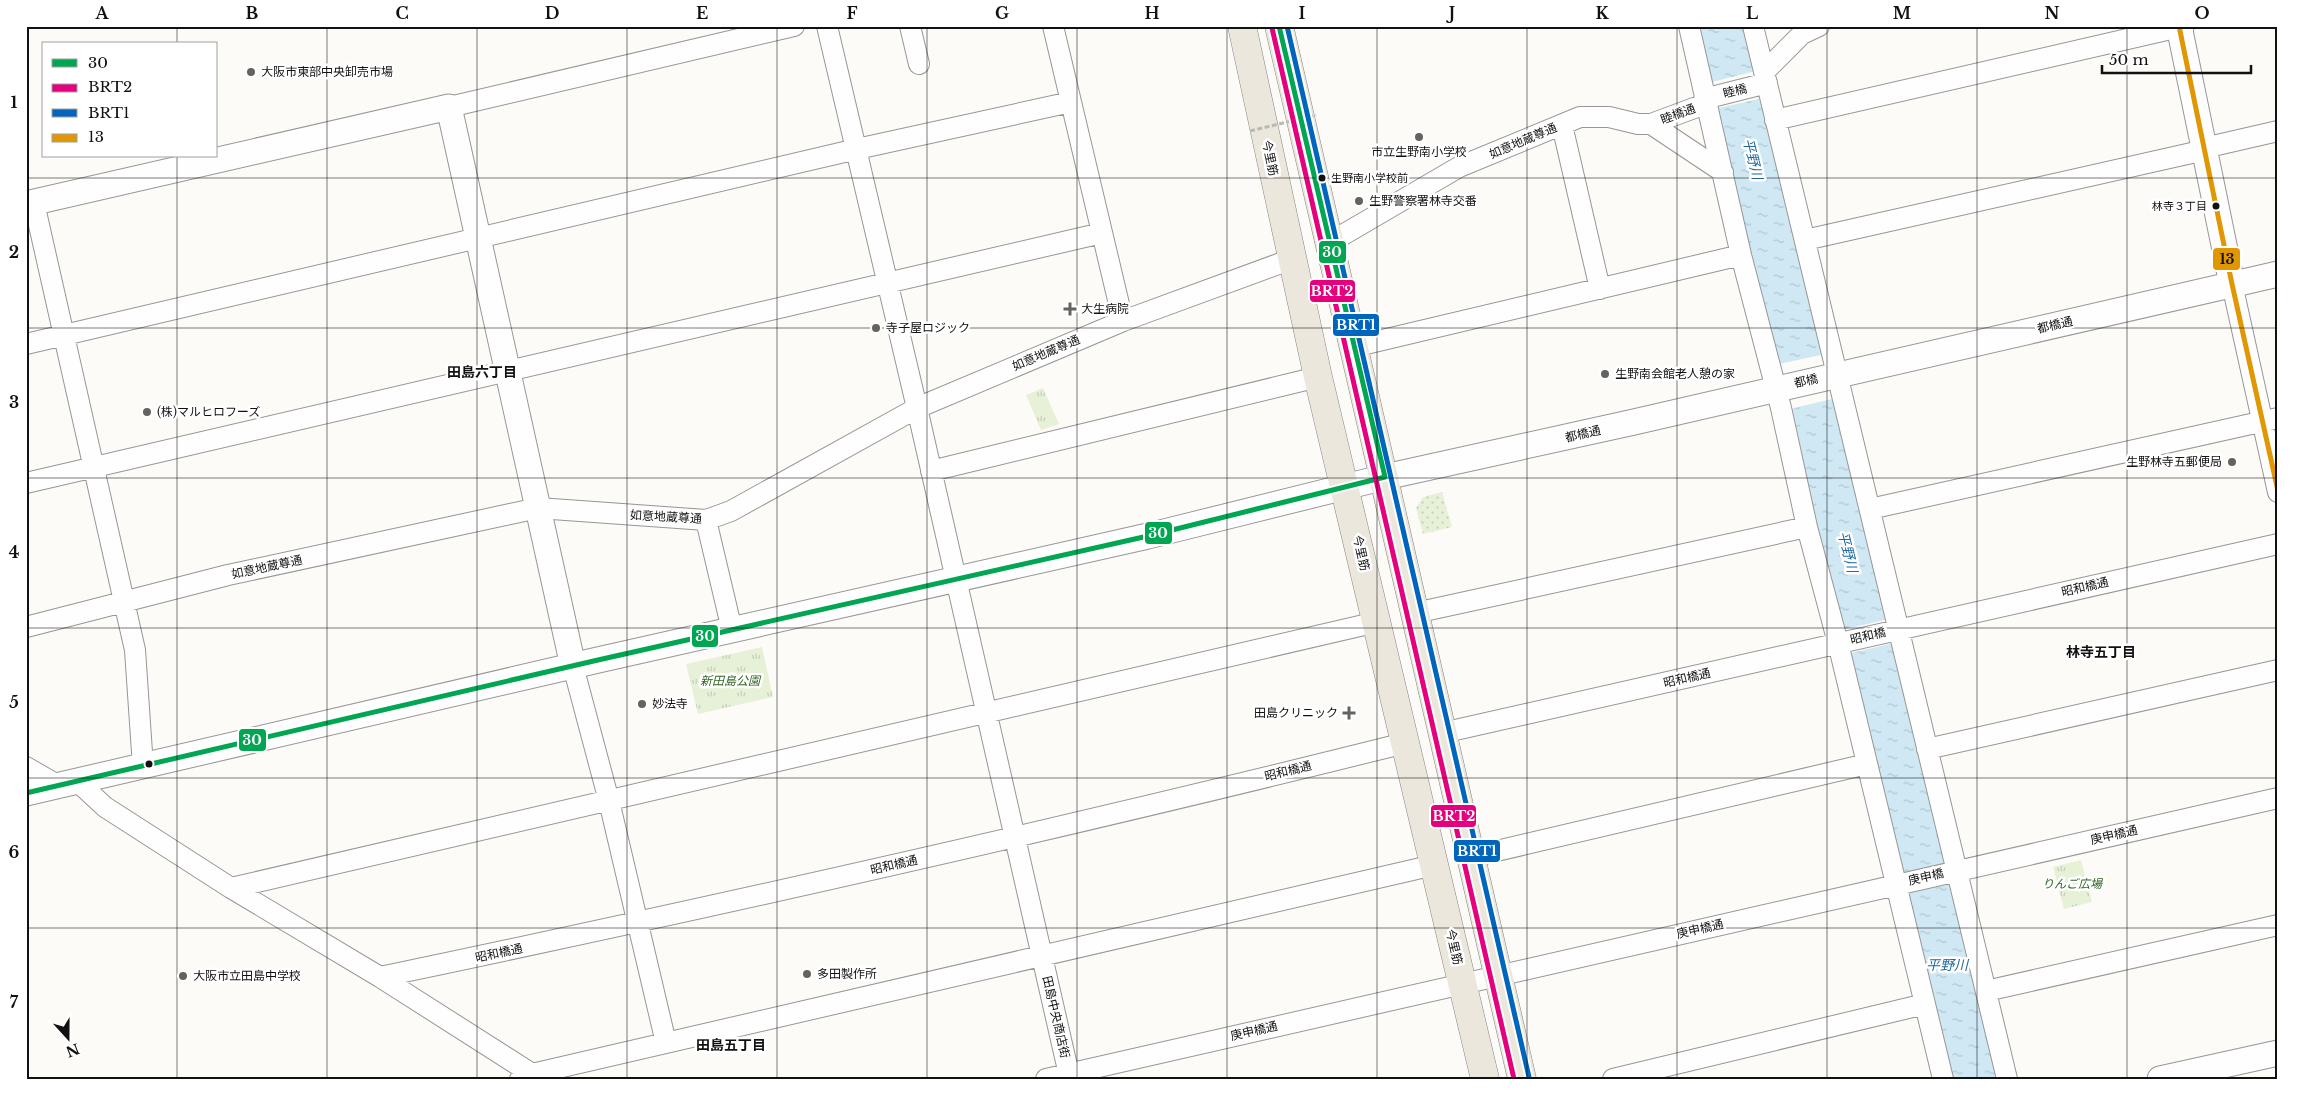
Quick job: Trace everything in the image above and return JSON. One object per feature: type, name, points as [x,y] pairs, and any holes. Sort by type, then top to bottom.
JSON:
[{"type":"main road","name":"今里筋","points":[[1242,26],[1318,376],[1485,1079]]},
{"type":"main road","points":[[1279,26],[1385,477],[1522,1079]]},
{"type":"street","points":[[143,767],[135,650],[64,335],[30,203],[794,26]]},
{"type":"street","name":"田島中央商店街","points":[[827,26],[917,408],[1013,838],[1069,1076]]},
{"type":"street","points":[[910,26],[919,64]]},
{"type":"street","points":[[1053,26],[1123,321]]},
{"type":"street","points":[[1689,26],[1741,255],[1778,388],[1806,527],[1841,642],[1867,764],[1899,883],[1943,1079]]},
{"type":"street","points":[[1753,26],[1763,80],[1805,240],[1834,375],[1870,509],[1895,630],[1927,749],[1953,871],[1986,991],[2007,1079]]},
{"type":"street","points":[[1763,80],[1802,34],[1819,26]]},
{"type":"street","points":[[1775,120],[2181,27],[2232,284],[2270,420],[2278,492]]},
{"type":"street","name":"睦橋","points":[[1707,100],[1763,80]]},
{"type":"street","name":"睦橋通","points":[[1651,124],[1707,100]]},
{"type":"street","points":[[26,344],[857,149],[1071,102]]},
{"type":"street","points":[[449,107],[506,373],[573,666],[609,801],[666,1043]]},
{"type":"street","name":"如意地蔵尊通","points":[[1329,243],[1459,167],[1580,117],[1608,117],[1638,124],[1651,124],[1723,172]]},
{"type":"street","points":[[1562,125],[1600,288]]},
{"type":"street","points":[[1805,240],[2278,131]]},
{"type":"street","points":[[26,482],[506,373],[886,282],[1102,233]]},
{"type":"street","points":[[1353,347],[1741,255]]},
{"type":"street","name":"如意地蔵尊通","points":[[26,627],[228,576],[538,508],[706,520],[731,511],[917,408],[1123,321],[1292,259]]},
{"type":"street","name":"都橋通","points":[[1834,375],[2278,274]]},
{"type":"street","name":"都橋","points":[[1778,388],[1834,375]]},
{"type":"street","points":[[931,471],[1318,376]]},
{"type":"street","name":"都橋通","points":[[1345,488],[1385,477],[1778,388]]},
{"type":"street","points":[[1870,509],[2270,420]]},
{"type":"street","points":[[26,793],[573,666],[1148,536],[1345,488]]},
{"type":"street","points":[[706,520],[732,630]]},
{"type":"street","points":[[1416,613],[1806,527]]},
{"type":"street","name":"昭和橋通","points":[[1895,630],[2278,544]]},
{"type":"street","points":[[231,888],[1377,622]]},
{"type":"street","name":"昭和橋","points":[[1841,642],[1895,630]]},
{"type":"street","name":"昭和橋通","points":[[1442,733],[1841,642]]},
{"type":"street","points":[[1927,749],[2278,670]]},
{"type":"street","name":"昭和橋通","points":[[380,978],[639,923],[1013,838],[1405,743]]},
{"type":"street","points":[[1471,857],[1867,764]]},
{"type":"street","points":[[26,768],[69,784],[231,888],[380,978],[531,1077],[666,1043],[1434,865]]},
{"type":"street","name":"庚申橋通","points":[[1953,871],[2278,798]]},
{"type":"street","name":"庚申橋","points":[[1899,883],[1953,871]]},
{"type":"street","name":"庚申橋通","points":[[1046,1079],[1069,1076],[1462,983],[1899,883]]},
{"type":"street","points":[[1986,991],[2278,925]]},
{"type":"street","points":[[1613,1079],[1925,1004]]},
{"type":"street","points":[[2160,1079],[2278,1053]]},
{"type":"path","points":[[1250,132],[1316,115]]},
{"type":"green space","points":[[1043,388],[1059,424],[1041,430],[1026,395]]},
{"type":"green space","points":[[1442,492],[1452,527],[1423,534],[1416,508],[1423,497]]},
{"type":"green space","name":"新田島公園","points":[[762,647],[773,697],[698,714],[686,664]]},
{"type":"green space","name":"りんご広場","points":[[2081,860],[2092,902],[2064,909],[2053,867]]},
{"type":"water","name":"平野川","points":[[1696,26],[1743,26],[1998,1079],[1951,1079]]},
{"type":"pier","points":[[1756,71],[1763,98],[1714,109],[1708,83]]},
{"type":"pier","points":[[1825,354],[1836,398],[1786,410],[1775,365]]},
{"type":"pier","points":[[1889,619],[1894,643],[1847,654],[1841,630]]},
{"type":"transit line","name":"30","points":[[26,793],[598,660],[1148,536],[1385,477],[1279,26]]},
{"type":"transit line","name":"BRT1","points":[[1287,26],[1529,1077]]},
{"type":"transit line","name":"13","points":[[2179,26],[2232,284],[2278,491]]},
{"type":"transit line","name":"BRT2","points":[[1272,28],[1514,1079]]},
{"type":"place","name":"大阪市東部中央卸売市場","points":[[251,72]]},
{"type":"place","name":"市立生野南小学校","points":[[1419,137]]},
{"type":"place","name":"生野南小学校前","points":[[1322,178]]},
{"type":"place","name":"生野警察署林寺交番","points":[[1359,201]]},
{"type":"place","name":"林寺３丁目","points":[[2216,206]]},
{"type":"place","name":"大生病院","points":[[1070,309]]},
{"type":"place","name":"寺子屋ロジック","points":[[876,328]]},
{"type":"place","name":"生野南会館老人憩の家","points":[[1605,374]]},
{"type":"place","name":"(株)マルヒロフーズ","points":[[147,412]]},
{"type":"place","name":"生野林寺五郵便局","points":[[2232,462]]},
{"type":"place","name":"妙法寺","points":[[642,704]]},
{"type":"place","name":"田島クリニック","points":[[1349,713]]},
{"type":"place","name":"多田製作所","points":[[807,974]]},
{"type":"place","name":"大阪市立田島中学校","points":[[183,976]]},
{"type":"district","name":"田島六丁目","points":[[482,372]]},
{"type":"district","name":"林寺五丁目","points":[[2101,652]]},
{"type":"district","name":"田島五丁目","points":[[731,1045]]}]
